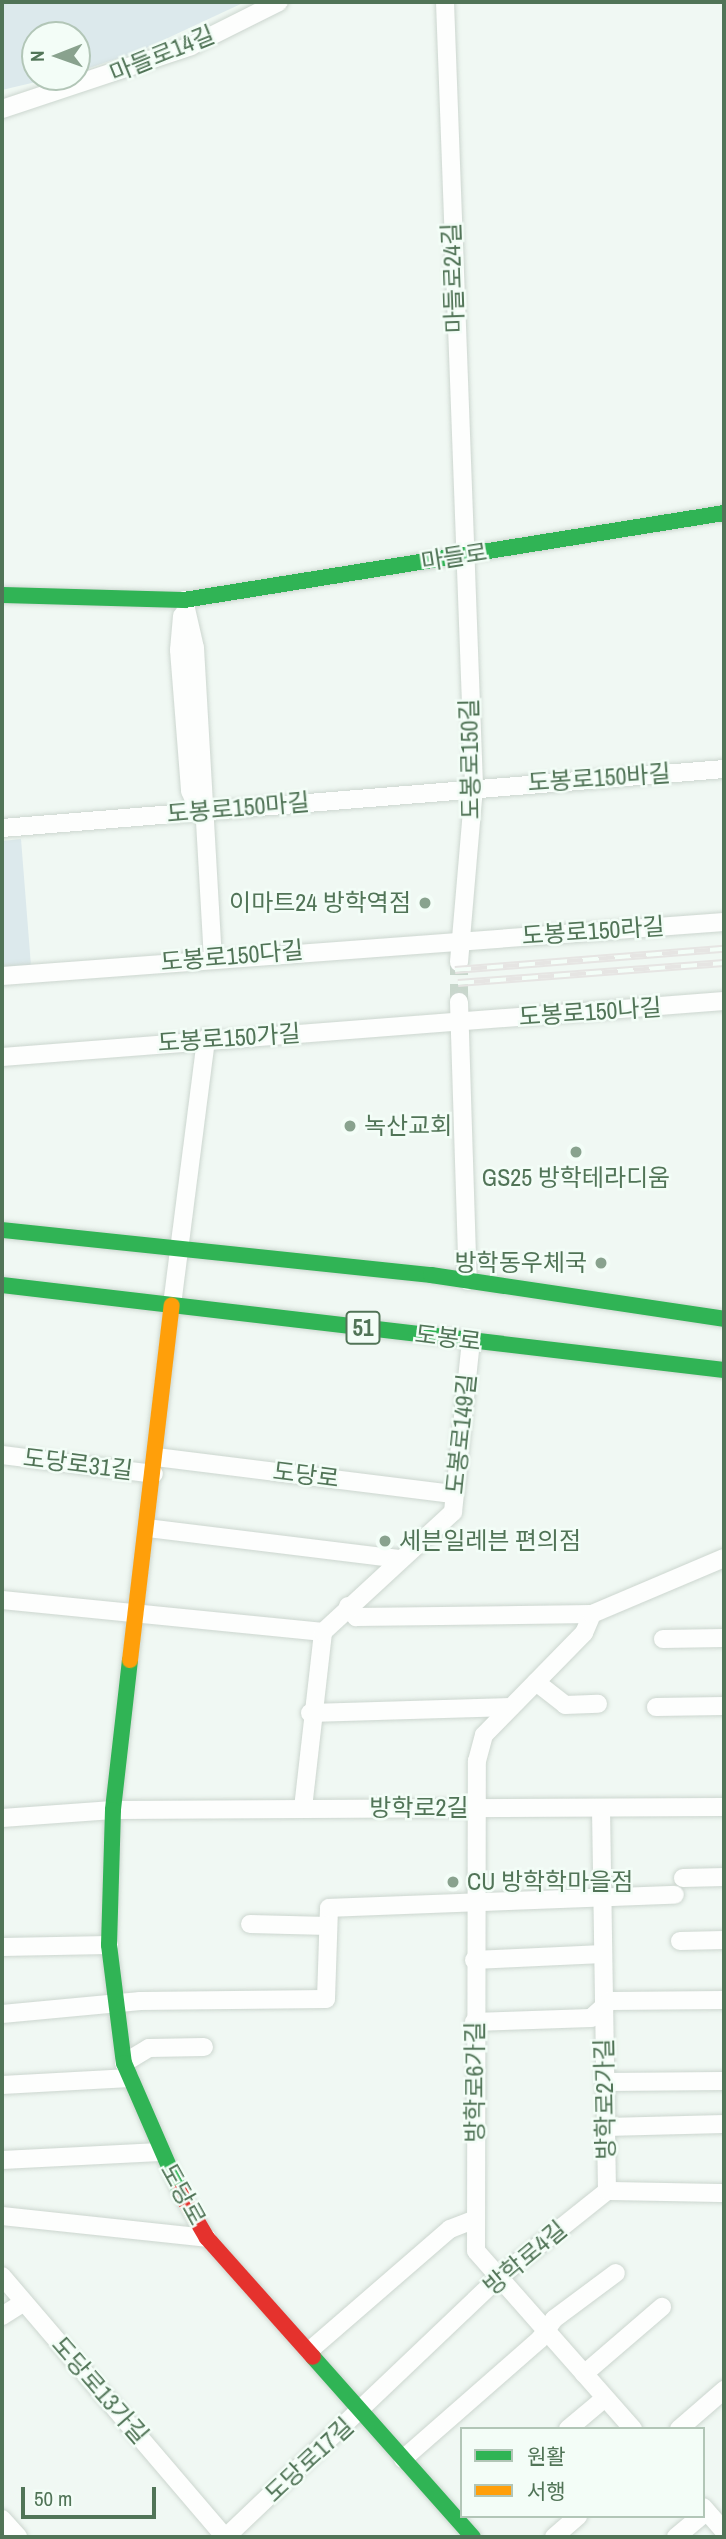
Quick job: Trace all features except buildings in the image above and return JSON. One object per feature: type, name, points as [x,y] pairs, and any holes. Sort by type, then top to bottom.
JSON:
[{"type":"main road","name":"마들로","points":[[2,595],[184,600],[724,513]]},
{"type":"main road","points":[[2,1230],[468,1281],[724,1319]]},
{"type":"main road","name":"도봉로","points":[[2,1285],[724,1370]]},
{"type":"main road","name":"도당로","points":[[172,1305],[113,1810],[109,1945],[113,2006],[127,2070],[160,2152],[207,2238],[473,2537]]},
{"type":"street","name":"마들로14길","points":[[2,109],[191,46],[279,2]]},
{"type":"street","name":"마들로24길","points":[[446,2],[461,555]]},
{"type":"street","name":"도봉로150길","points":[[459,962],[474,787],[461,555]]},
{"type":"street","points":[[184,600],[195,648],[204,789],[200,812],[213,957]]},
{"type":"street","name":"도봉로150바길","points":[[474,787],[724,769]]},
{"type":"street","name":"도봉로150마길","points":[[2,828],[474,787]]},
{"type":"street","name":"도봉로150라길","points":[[462,940],[724,922]]},
{"type":"street","name":"도봉로150다길","points":[[2,975],[462,940]]},
{"type":"street","points":[[459,1002],[456,1022],[468,1281]]},
{"type":"street","name":"도봉로150나길","points":[[456,1022],[724,1002]]},
{"type":"street","name":"도봉로150가길","points":[[2,1057],[206,1038],[456,1022]]},
{"type":"street","points":[[172,1305],[206,1038]]},
{"type":"street","name":"도봉로149길","points":[[323,1632],[348,1606],[453,1512],[471,1341]]},
{"type":"street","name":"도당로31길","points":[[2,1455],[155,1465]]},
{"type":"street","name":"도당로","points":[[155,1465],[455,1494]]},
{"type":"street","points":[[147,1528],[400,1559]]},
{"type":"street","points":[[348,1606],[356,1617],[592,1615],[724,1558]]},
{"type":"street","points":[[2,1600],[136,1611],[323,1632],[310,1713],[303,1808]]},
{"type":"street","name":"방학로6가길","points":[[592,1615],[584,1633],[484,1735],[476,1808],[474,1902],[476,2251],[631,2427]]},
{"type":"street","points":[[663,1639],[724,1638]]},
{"type":"street","points":[[536,1682],[565,1704],[598,1704]]},
{"type":"street","points":[[656,1707],[724,1706]]},
{"type":"street","points":[[310,1713],[511,1707]]},
{"type":"street","name":"방학로2길","points":[[2,1818],[113,1810],[724,1807]]},
{"type":"street","name":"방학로2가길","points":[[601,1809],[607,2192]]},
{"type":"street","points":[[683,1878],[724,1877]]},
{"type":"street","points":[[2,2014],[113,2006],[326,1999],[329,1908],[675,1895]]},
{"type":"street","points":[[250,1924],[328,1926]]},
{"type":"street","points":[[680,1941],[724,1941]]},
{"type":"street","points":[[2,1947],[109,1945]]},
{"type":"street","points":[[474,1960],[603,1954]]},
{"type":"street","points":[[604,2007],[610,2001],[724,2000]]},
{"type":"street","name":"방학로2가길","points":[[474,2022],[592,2018],[604,2007]]},
{"type":"street","points":[[2,2085],[127,2070],[149,2048],[204,2048]]},
{"type":"street","points":[[605,2082],[724,2081]]},
{"type":"street","points":[[606,2127],[724,2124]]},
{"type":"street","points":[[2,2160],[160,2152]]},
{"type":"street","points":[[607,2192],[724,2193]]},
{"type":"street","name":"방학로4길","points":[[362,2412],[498,2278],[607,2192]]},
{"type":"street","points":[[2,2216],[207,2238]]},
{"type":"street","points":[[309,2351],[450,2229],[476,2220]]},
{"type":"street","points":[[403,2459],[545,2331],[616,2273]]},
{"type":"street","name":"도당로13가길","points":[[2,2276],[225,2537]]},
{"type":"street","points":[[2,2316],[24,2302]]},
{"type":"street","points":[[584,2374],[662,2306]]},
{"type":"street","points":[[681,2427],[724,2390]]},
{"type":"street","points":[[570,2427],[605,2398]]},
{"type":"street","name":"도당로17길","points":[[225,2537],[362,2412]]},
{"type":"street","points":[[705,2514],[724,2530]]},
{"type":"street","points":[[554,2537],[576,2518]]},
{"type":"street","points":[[676,2537],[697,2518]]},
{"type":"street","points":[[2,2519],[18,2537]]},
{"type":"shaded area","points":[[2,2],[245,2],[140,51],[91,67],[91,21],[21,21],[21,86],[2,90]]},
{"type":"shaded area","points":[[21,839],[31,966],[2,968],[2,841]]},
{"type":"tunnel","points":[[459,962],[459,1002]]},
{"type":"railway","points":[[455,970],[724,949]]},
{"type":"railway","points":[[458,983],[724,963]]},
{"type":"traffic: fast","points":[[2,595],[184,600],[724,513]]},
{"type":"traffic: fast","points":[[2,1230],[431,1275],[724,1319]]},
{"type":"traffic: fast","points":[[2,1285],[724,1370]]},
{"type":"traffic: fast","points":[[130,1660],[113,1810],[109,1945],[124,2063],[180,2192]]},
{"type":"traffic: fast","points":[[313,2357],[473,2537]]},
{"type":"traffic: slow","points":[[130,1660],[172,1305]]},
{"type":"traffic: jam","points":[[180,2192],[207,2238],[313,2357]]},
{"type":"place","name":"이마트24 방학역점","points":[[425,903]]},
{"type":"place","name":"녹산교회","points":[[350,1126]]},
{"type":"place","name":"GS25 방학테라디움","points":[[576,1152]]},
{"type":"place","name":"방학동우체국","points":[[601,1263]]},
{"type":"place","name":"세븐일레븐 편의점","points":[[385,1541]]},
{"type":"place","name":"CU 방학학마을점","points":[[453,1882]]}]
